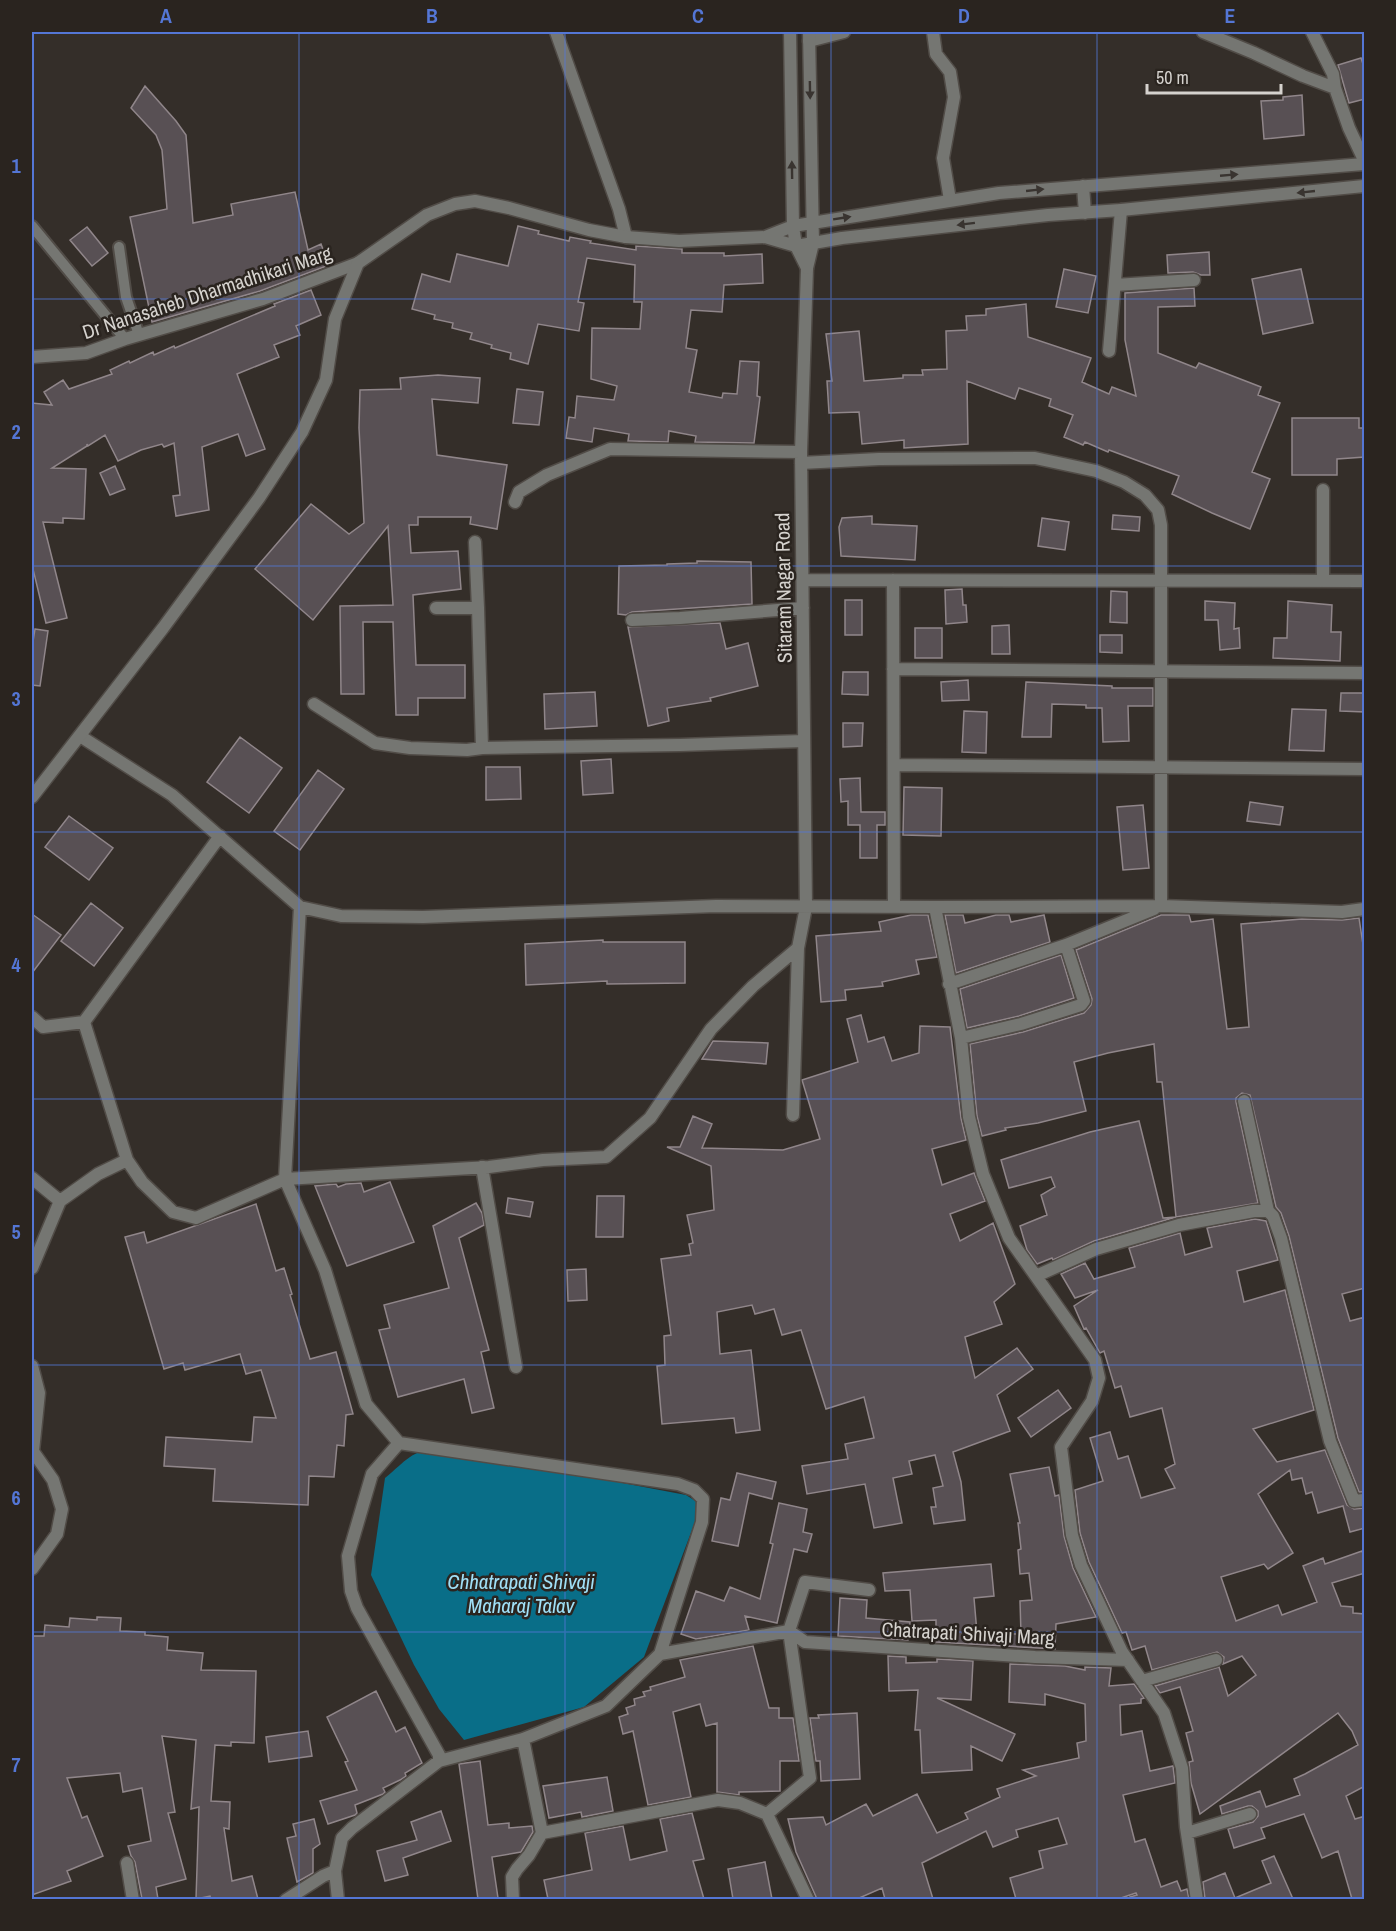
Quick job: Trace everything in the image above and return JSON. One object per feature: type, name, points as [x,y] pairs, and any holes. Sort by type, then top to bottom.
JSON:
[{"type":"street","points":[[556,32],[619,209],[626,237]]},
{"type":"street","points":[[790,32],[793,226],[796,246],[807,268]]},
{"type":"street","points":[[809,36],[844,32]]},
{"type":"street","points":[[933,32],[936,54],[950,72],[954,97],[943,159],[950,200]]},
{"type":"street","points":[[1203,32],[1335,88]]},
{"type":"street","points":[[765,237],[793,226],[999,193],[1365,162],[1349,128],[1335,88],[1333,74],[1312,32]]},
{"type":"street","name":"Sitaram Nagar Road","points":[[793,1115],[798,948],[806,907],[801,458],[807,268],[813,243],[809,36]]},
{"type":"street","points":[[1083,186],[1085,213]]},
{"type":"street","points":[[765,237],[796,246],[1002,220],[1365,186]]},
{"type":"street","name":"Dr Nanasaheb Dharmadhikari Marg","points":[[32,357],[86,353],[125,339],[263,299],[358,263],[427,215],[455,204],[475,201],[626,237],[679,240],[765,237]]},
{"type":"street","points":[[1109,351],[1121,210]]},
{"type":"street","points":[[32,797],[260,498],[302,432],[326,380],[335,319],[358,263]]},
{"type":"street","points":[[1115,285],[1194,280]]},
{"type":"street","points":[[515,502],[519,492],[547,475],[610,449],[801,458],[1035,458],[1096,471],[1124,482],[1144,495],[1158,510],[1161,525],[1161,906]]},
{"type":"street","points":[[1323,490],[1323,581]]},
{"type":"street","points":[[475,542],[482,748]]},
{"type":"street","points":[[803,580],[1365,581]]},
{"type":"street","points":[[892,580],[894,906]]},
{"type":"street","points":[[436,608],[478,608]]},
{"type":"street","points":[[632,620],[803,608]]},
{"type":"street","points":[[893,669],[1365,673]]},
{"type":"street","points":[[314,704],[375,743],[410,748],[467,750],[804,741]]},
{"type":"street","points":[[80,736],[172,795],[300,907],[341,916],[423,917],[716,906],[935,908],[1161,906],[1342,912],[1365,909]]},
{"type":"street","points":[[894,765],[1365,769]]},
{"type":"street","points":[[32,1017],[43,1027],[84,1022],[220,836]]},
{"type":"street","points":[[949,984],[1066,945],[1161,906]]},
{"type":"street","points":[[300,907],[285,1179],[325,1270],[366,1404],[399,1443],[678,1484],[694,1490],[704,1499],[702,1522],[660,1654],[606,1706],[523,1739],[439,1761],[342,1838],[335,1871],[338,1899]]},
{"type":"street","points":[[935,908],[961,1038],[969,1117],[984,1174],[1009,1238],[1095,1360],[1099,1378],[1092,1401],[1061,1447],[1072,1535],[1081,1565],[1128,1660],[1164,1713],[1182,1768],[1187,1833],[1197,1899]]},
{"type":"street","points":[[961,1038],[1021,1024],[1081,1005],[1084,1002],[1066,945]]},
{"type":"street","points":[[84,1022],[127,1160],[142,1182],[173,1212],[196,1218],[285,1179],[606,1157],[650,1118],[711,1029],[753,986],[798,948]]},
{"type":"street","points":[[1244,1101],[1268,1211],[1273,1216],[1281,1238],[1330,1441],[1354,1501],[1365,1500]]},
{"type":"street","points":[[32,1269],[60,1201],[98,1174],[127,1160]]},
{"type":"street","points":[[482,1167],[516,1367]]},
{"type":"street","points":[[32,1178],[60,1201]]},
{"type":"street","points":[[1036,1276],[1096,1249],[1179,1225],[1254,1210],[1268,1211]]},
{"type":"street","points":[[32,1366],[34,1385],[39,1393],[32,1451],[53,1480],[62,1509],[57,1533],[32,1569]]},
{"type":"street","points":[[399,1443],[372,1474],[348,1556],[351,1591],[357,1608],[439,1755],[439,1761]]},
{"type":"street","points":[[767,1814],[810,1778],[789,1631],[806,1582],[869,1590]]},
{"type":"street","points":[[660,1654],[789,1631]]},
{"type":"street","name":"Chatrapati Shivaji Marg","points":[[789,1631],[805,1642],[1035,1657],[1128,1660]]},
{"type":"street","points":[[1142,1681],[1216,1660]]},
{"type":"street","points":[[513,1899],[512,1876],[529,1855],[542,1833],[523,1739]]},
{"type":"street","points":[[542,1833],[718,1800],[740,1803],[767,1814],[808,1899]]},
{"type":"street","points":[[1187,1833],[1250,1814]]},
{"type":"street","points":[[127,1863],[133,1899]]},
{"type":"street","points":[[286,1899],[335,1871]]},
{"type":"lane","points":[[32,226],[125,339]]},
{"type":"lane","points":[[119,247],[126,297],[139,335]]},
{"type":"water","name":"Chhatrapati Shivaji Maharaj Talav","points":[[439,1448],[686,1495],[697,1502],[698,1514],[644,1657],[584,1707],[464,1740],[439,1709],[414,1665],[371,1575],[385,1478],[415,1454]]},
{"type":"building","points":[[1361,58],[1365,70],[1365,99],[1349,103],[1338,65]]},
{"type":"building","points":[[145,86],[186,135],[193,223],[233,215],[231,204],[295,192],[308,250],[321,244],[329,265],[260,291],[152,322],[130,217],[167,209],[162,150],[156,135],[131,108]]},
{"type":"building","points":[[1302,95],[1304,135],[1264,139],[1261,101],[1283,100],[1283,97]]},
{"type":"building","points":[[518,226],[539,231],[538,234],[569,241],[570,237],[591,241],[590,243],[636,250],[636,246],[682,249],[682,253],[724,253],[724,256],[762,254],[763,283],[724,285],[722,312],[691,310],[686,348],[697,350],[689,392],[722,398],[723,393],[737,394],[740,361],[759,362],[757,396],[760,397],[754,443],[695,442],[696,436],[669,431],[668,442],[628,441],[629,434],[594,428],[592,442],[566,438],[569,417],[575,418],[577,396],[614,400],[617,386],[591,379],[592,328],[640,329],[642,302],[634,302],[635,265],[587,258],[578,302],[584,303],[579,331],[538,324],[528,364],[510,359],[511,353],[470,339],[472,333],[452,328],[453,323],[434,319],[435,315],[412,309],[422,274],[450,282],[457,254],[508,266]]},
{"type":"building","points":[[87,227],[108,253],[92,266],[70,240]]},
{"type":"building","points":[[1209,252],[1210,275],[1193,272],[1168,273],[1167,255]]},
{"type":"building","points":[[1064,269],[1096,276],[1088,313],[1056,307]]},
{"type":"building","points":[[1301,269],[1313,323],[1263,334],[1252,279]]},
{"type":"building","points":[[1194,288],[1195,306],[1158,307],[1158,353],[1196,368],[1199,363],[1261,387],[1258,395],[1280,403],[1252,472],[1270,479],[1250,529],[1172,494],[1179,476],[1109,450],[1108,452],[1085,442],[1083,445],[1064,437],[1073,415],[1049,406],[1051,399],[1019,388],[1015,399],[967,381],[968,444],[904,448],[904,440],[862,444],[859,412],[829,413],[827,381],[832,381],[826,334],[859,331],[864,381],[903,378],[903,375],[923,375],[922,370],[947,369],[946,331],[967,330],[966,316],[986,315],[986,309],[1026,304],[1028,337],[1091,358],[1082,382],[1109,394],[1112,387],[1136,396],[1125,340],[1125,293]]},
{"type":"building","points":[[311,290],[321,315],[296,326],[300,335],[274,345],[279,357],[237,374],[265,449],[246,456],[238,434],[202,447],[209,510],[176,516],[173,496],[180,495],[174,443],[164,447],[162,444],[141,450],[118,461],[105,435],[88,446],[87,444],[52,468],[86,469],[84,519],[63,518],[63,523],[43,522],[67,618],[46,623],[32,565],[32,403],[52,405],[44,392],[63,380],[69,389],[112,374],[110,370],[129,361],[130,363],[153,352],[154,355],[174,346],[175,348]]},
{"type":"building","points":[[438,375],[480,378],[478,403],[432,399],[437,455],[507,465],[497,529],[470,524],[471,517],[418,517],[418,525],[409,525],[411,553],[458,551],[461,589],[413,595],[416,665],[465,665],[465,698],[418,698],[418,715],[396,715],[393,622],[363,622],[364,694],[341,694],[340,606],[393,605],[388,526],[313,620],[255,569],[311,504],[349,534],[364,523],[359,428],[360,390],[401,389],[400,378]]},
{"type":"building","points":[[517,389],[543,392],[539,425],[513,423]]},
{"type":"building","points":[[1292,418],[1359,418],[1359,428],[1365,428],[1365,457],[1337,459],[1337,475],[1292,475]]},
{"type":"building","points":[[115,466],[125,489],[110,495],[100,473]]},
{"type":"building","points":[[1113,515],[1140,517],[1139,531],[1112,529]]},
{"type":"building","points":[[872,516],[872,524],[917,526],[915,560],[841,556],[839,527],[842,518]]},
{"type":"building","points":[[1042,518],[1069,522],[1065,550],[1038,546]]},
{"type":"building","points":[[697,561],[751,562],[752,604],[618,614],[619,566],[667,565],[697,563]]},
{"type":"building","points":[[962,589],[967,622],[946,624],[945,590]]},
{"type":"building","points":[[1111,591],[1127,592],[1127,623],[1110,622]]},
{"type":"building","points":[[845,600],[862,600],[862,635],[845,635]]},
{"type":"building","points":[[1205,601],[1235,603],[1234,629],[1239,628],[1240,648],[1220,650],[1218,620],[1205,620]]},
{"type":"building","points":[[1288,601],[1332,605],[1331,632],[1341,632],[1340,661],[1273,658],[1274,638],[1287,638]]},
{"type":"building","points":[[720,623],[726,649],[748,643],[758,686],[710,698],[711,701],[667,708],[669,721],[648,726],[628,627]]},
{"type":"building","points":[[1009,625],[1010,654],[992,654],[992,626]]},
{"type":"building","points":[[915,628],[942,628],[942,658],[915,658]]},
{"type":"building","points":[[35,629],[48,631],[40,686],[32,685],[32,648]]},
{"type":"building","points":[[1100,635],[1122,635],[1122,653],[1100,652]]},
{"type":"building","points":[[843,672],[868,672],[868,695],[842,694]]},
{"type":"building","points":[[968,680],[969,700],[942,701],[941,682]]},
{"type":"building","points":[[1026,682],[1112,686],[1112,688],[1153,688],[1153,706],[1128,706],[1129,741],[1103,742],[1102,708],[1086,708],[1086,705],[1052,704],[1051,737],[1022,737]]},
{"type":"building","points":[[595,692],[597,726],[545,729],[544,694]]},
{"type":"building","points":[[1341,693],[1365,693],[1365,712],[1340,711]]},
{"type":"building","points":[[1292,709],[1326,710],[1324,751],[1289,750]]},
{"type":"building","points":[[964,711],[987,712],[986,753],[962,752]]},
{"type":"building","points":[[843,723],[863,723],[862,746],[843,747]]},
{"type":"building","points":[[240,737],[282,768],[249,813],[207,782]]},
{"type":"building","points":[[611,759],[613,793],[583,795],[581,761]]},
{"type":"building","points":[[486,767],[520,767],[521,799],[486,800]]},
{"type":"building","points":[[318,770],[344,789],[300,850],[274,831]]},
{"type":"building","points":[[860,778],[861,812],[885,812],[885,825],[877,825],[877,858],[860,858],[860,825],[848,825],[848,801],[841,802],[840,779]]},
{"type":"building","points":[[904,787],[942,788],[941,836],[903,835]]},
{"type":"building","points":[[1250,802],[1283,807],[1280,825],[1247,821]]},
{"type":"building","points":[[1143,805],[1149,868],[1123,870],[1117,807]]},
{"type":"building","points":[[69,816],[113,848],[89,880],[45,847]]},
{"type":"building","points":[[91,903],[123,928],[94,966],[61,941]]},
{"type":"building","points":[[32,914],[61,935],[32,973]]},
{"type":"building","points":[[911,915],[928,915],[937,957],[916,960],[919,974],[882,982],[883,986],[845,990],[846,1000],[821,1002],[816,936],[881,931],[879,922]]},
{"type":"building","points":[[945,915],[963,915],[965,923],[996,915],[1009,915],[1011,922],[1044,915],[1050,942],[956,973]]},
{"type":"building","points":[[1161,915],[1189,915],[1191,922],[1213,919],[1227,1029],[1249,1027],[1241,924],[1302,919],[1359,918],[1365,958],[1365,1288],[1342,1294],[1350,1321],[1365,1317],[1365,1492],[1359,1492],[1338,1438],[1289,1236],[1281,1213],[1276,1207],[1250,1095],[1242,1093],[1236,1098],[1236,1102],[1258,1203],[1176,1217],[1162,1082],[1157,1082],[1154,1044],[1074,1062],[1086,1111],[1038,1123],[1005,1128],[1006,1130],[982,1136],[977,1116],[970,1044],[1023,1032],[1084,1013],[1091,1005],[1092,999],[1076,950]]},
{"type":"building","points":[[603,940],[603,942],[685,942],[685,983],[607,984],[607,981],[526,985],[525,944]]},
{"type":"building","points":[[1061,955],[1074,998],[1019,1016],[967,1028],[960,989]]},
{"type":"building","points":[[861,1015],[868,1042],[884,1037],[892,1061],[919,1053],[920,1026],[950,1027],[961,1118],[966,1140],[932,1149],[942,1185],[974,1173],[985,1201],[950,1214],[960,1241],[993,1223],[1015,1284],[994,1302],[1002,1324],[965,1337],[975,1378],[1017,1348],[1033,1369],[997,1395],[1010,1431],[953,1452],[961,1482],[965,1520],[934,1524],[931,1507],[936,1507],[933,1488],[943,1486],[935,1455],[909,1461],[912,1474],[893,1478],[902,1523],[874,1528],[865,1484],[807,1494],[802,1466],[848,1459],[845,1444],[874,1438],[864,1397],[826,1409],[801,1330],[782,1335],[774,1309],[755,1314],[752,1305],[717,1312],[720,1354],[751,1350],[760,1430],[736,1433],[734,1418],[662,1424],[657,1366],[665,1365],[664,1336],[671,1335],[661,1259],[691,1255],[689,1244],[693,1243],[687,1215],[714,1210],[711,1166],[667,1147],[680,1147],[693,1116],[712,1124],[702,1148],[783,1150],[820,1139],[802,1080],[858,1062],[847,1019]]},
{"type":"building","points":[[713,1041],[768,1043],[766,1064],[702,1059]]},
{"type":"building","points":[[1139,1121],[1163,1218],[1176,1217],[1094,1241],[1053,1260],[1052,1258],[1037,1264],[1027,1250],[1020,1226],[1047,1215],[1041,1195],[1055,1187],[1051,1177],[1009,1188],[1001,1160],[1090,1132]]},
{"type":"building","points":[[390,1182],[414,1242],[347,1266],[315,1186],[336,1184],[338,1187],[361,1183],[364,1192]]},
{"type":"building","points":[[597,1196],[624,1196],[623,1237],[596,1237]]},
{"type":"building","points":[[508,1198],[533,1202],[530,1217],[506,1213]]},
{"type":"building","points":[[476,1203],[482,1213],[484,1225],[459,1238],[489,1350],[481,1352],[494,1408],[472,1413],[464,1379],[398,1397],[379,1330],[390,1328],[384,1305],[449,1288],[433,1226]]},
{"type":"building","points":[[256,1204],[276,1271],[284,1268],[310,1359],[336,1352],[353,1414],[346,1415],[344,1446],[337,1445],[334,1477],[309,1476],[308,1505],[213,1501],[215,1469],[164,1466],[166,1437],[252,1442],[254,1417],[276,1418],[261,1370],[246,1374],[240,1354],[185,1370],[183,1363],[164,1369],[125,1237],[144,1232],[147,1243]]},
{"type":"building","points":[[1255,1219],[1266,1221],[1278,1260],[1237,1271],[1244,1302],[1285,1290],[1314,1410],[1253,1429],[1277,1462],[1325,1450],[1347,1505],[1354,1509],[1365,1508],[1365,1528],[1350,1532],[1343,1506],[1318,1513],[1312,1492],[1306,1494],[1302,1478],[1292,1480],[1290,1470],[1258,1494],[1293,1553],[1268,1569],[1264,1564],[1221,1577],[1236,1621],[1278,1605],[1282,1615],[1317,1602],[1303,1566],[1323,1558],[1325,1564],[1362,1551],[1365,1573],[1332,1583],[1341,1606],[1353,1607],[1353,1613],[1365,1614],[1365,1786],[1346,1796],[1355,1819],[1365,1816],[1365,1899],[1352,1899],[1338,1851],[1322,1858],[1304,1814],[1261,1828],[1265,1838],[1234,1848],[1228,1829],[1253,1822],[1258,1816],[1258,1811],[1248,1806],[1222,1814],[1220,1806],[1260,1791],[1266,1807],[1300,1795],[1294,1779],[1358,1745],[1352,1731],[1338,1713],[1200,1814],[1191,1783],[1189,1762],[1193,1761],[1186,1733],[1193,1731],[1180,1687],[1160,1693],[1155,1686],[1219,1667],[1228,1696],[1256,1675],[1242,1656],[1223,1664],[1224,1657],[1217,1652],[1152,1670],[1145,1646],[1132,1650],[1126,1632],[1122,1633],[1089,1562],[1080,1533],[1075,1490],[1103,1481],[1090,1438],[1110,1432],[1118,1459],[1128,1456],[1141,1498],[1175,1488],[1165,1469],[1175,1464],[1162,1408],[1130,1417],[1121,1386],[1115,1388],[1104,1351],[1100,1353],[1086,1328],[1084,1329],[1074,1306],[1098,1290],[1075,1298],[1061,1274],[1085,1263],[1094,1279],[1135,1267],[1129,1248],[1180,1233],[1185,1255],[1212,1247],[1207,1228]]},
{"type":"building","points":[[586,1269],[587,1300],[568,1301],[567,1270]]},
{"type":"building","points":[[1058,1390],[1071,1408],[1031,1437],[1018,1418]]},
{"type":"building","points":[[1049,1467],[1055,1496],[1059,1495],[1064,1536],[1073,1568],[1096,1617],[1056,1624],[1055,1649],[936,1642],[936,1620],[912,1621],[910,1590],[885,1591],[883,1573],[991,1564],[994,1596],[974,1598],[977,1633],[1021,1634],[1020,1601],[1032,1600],[1029,1573],[1020,1574],[1018,1550],[1021,1549],[1018,1523],[1020,1523],[1010,1474]]},
{"type":"building","points":[[737,1473],[776,1482],[772,1499],[749,1493],[738,1546],[712,1541],[721,1498],[730,1500]]},
{"type":"building","points":[[779,1503],[807,1509],[803,1532],[812,1534],[807,1552],[794,1549],[777,1623],[745,1616],[749,1630],[696,1639],[681,1634],[696,1591],[724,1601],[730,1587],[760,1599],[773,1544],[770,1543]]},
{"type":"building","points":[[840,1598],[867,1600],[866,1618],[910,1622],[908,1640],[838,1636]]},
{"type":"building","points":[[97,1617],[121,1618],[120,1631],[145,1632],[145,1635],[168,1637],[167,1650],[203,1653],[201,1670],[256,1671],[254,1743],[231,1742],[231,1746],[215,1745],[211,1801],[230,1802],[229,1829],[224,1828],[232,1881],[252,1876],[258,1899],[211,1899],[210,1896],[196,1899],[199,1807],[191,1809],[196,1740],[162,1736],[175,1812],[168,1813],[186,1879],[156,1887],[158,1899],[142,1899],[135,1862],[128,1846],[151,1841],[142,1788],[123,1792],[120,1773],[67,1778],[82,1818],[87,1816],[103,1856],[67,1871],[71,1881],[32,1895],[32,1636],[44,1636],[45,1625],[69,1627],[70,1618],[97,1620]]},
{"type":"building","points":[[753,1646],[769,1708],[779,1708],[779,1718],[793,1718],[799,1761],[780,1761],[780,1791],[739,1792],[739,1795],[717,1792],[717,1723],[706,1726],[700,1704],[673,1712],[691,1797],[648,1805],[633,1731],[623,1734],[619,1717],[628,1714],[626,1708],[635,1705],[634,1699],[645,1696],[643,1692],[651,1690],[650,1687],[685,1677],[680,1660]]},
{"type":"building","points":[[888,1656],[906,1657],[906,1663],[937,1662],[937,1659],[973,1661],[971,1700],[937,1698],[1015,1734],[1002,1761],[971,1746],[972,1770],[922,1773],[920,1730],[915,1730],[918,1690],[889,1691]]},
{"type":"building","points":[[1010,1664],[1065,1666],[1085,1670],[1085,1667],[1111,1668],[1109,1686],[1134,1684],[1144,1698],[1141,1699],[1141,1703],[1120,1705],[1121,1735],[1142,1731],[1150,1771],[1173,1766],[1175,1783],[1123,1795],[1135,1842],[1145,1839],[1161,1887],[1177,1881],[1181,1891],[1187,1889],[1189,1899],[1131,1899],[1130,1897],[1137,1895],[1136,1893],[1118,1899],[1016,1899],[1010,1878],[1043,1868],[1039,1851],[1067,1844],[1058,1818],[1016,1830],[1018,1837],[993,1847],[986,1831],[922,1863],[933,1899],[885,1899],[882,1888],[857,1899],[817,1899],[796,1852],[788,1819],[823,1817],[826,1825],[866,1804],[873,1816],[917,1794],[937,1833],[968,1819],[965,1813],[1000,1797],[997,1789],[1036,1776],[1023,1770],[1079,1758],[1077,1743],[1086,1741],[1085,1704],[1045,1694],[1045,1705],[1009,1702]]},
{"type":"building","points":[[376,1691],[396,1732],[405,1727],[422,1763],[405,1773],[406,1776],[400,1780],[383,1788],[385,1792],[383,1794],[355,1805],[357,1813],[355,1815],[328,1824],[320,1801],[357,1790],[345,1762],[348,1761],[327,1717]]},
{"type":"building","points":[[857,1713],[860,1779],[821,1781],[820,1761],[816,1761],[810,1718],[819,1718],[818,1715]]},
{"type":"building","points":[[308,1731],[312,1756],[269,1762],[266,1737]]},
{"type":"building","points":[[480,1761],[488,1825],[509,1823],[509,1828],[532,1826],[533,1832],[521,1852],[492,1857],[498,1898],[488,1899],[478,1899],[459,1764]]},
{"type":"building","points":[[607,1777],[613,1811],[582,1817],[581,1812],[549,1818],[543,1786]]},
{"type":"building","points":[[441,1811],[451,1841],[403,1858],[408,1875],[385,1881],[377,1851],[417,1840],[411,1822]]},
{"type":"building","points":[[692,1813],[704,1859],[693,1861],[704,1899],[548,1899],[544,1880],[592,1870],[585,1833],[623,1826],[630,1860],[667,1851],[660,1819]]},
{"type":"building","points":[[314,1819],[320,1844],[313,1849],[313,1873],[297,1882],[287,1838],[296,1836],[293,1824]]},
{"type":"building","points":[[1274,1856],[1293,1899],[1205,1899],[1203,1882],[1225,1873],[1235,1898],[1271,1883],[1262,1861]]},
{"type":"building","points":[[765,1862],[772,1899],[733,1899],[728,1869]]}]
